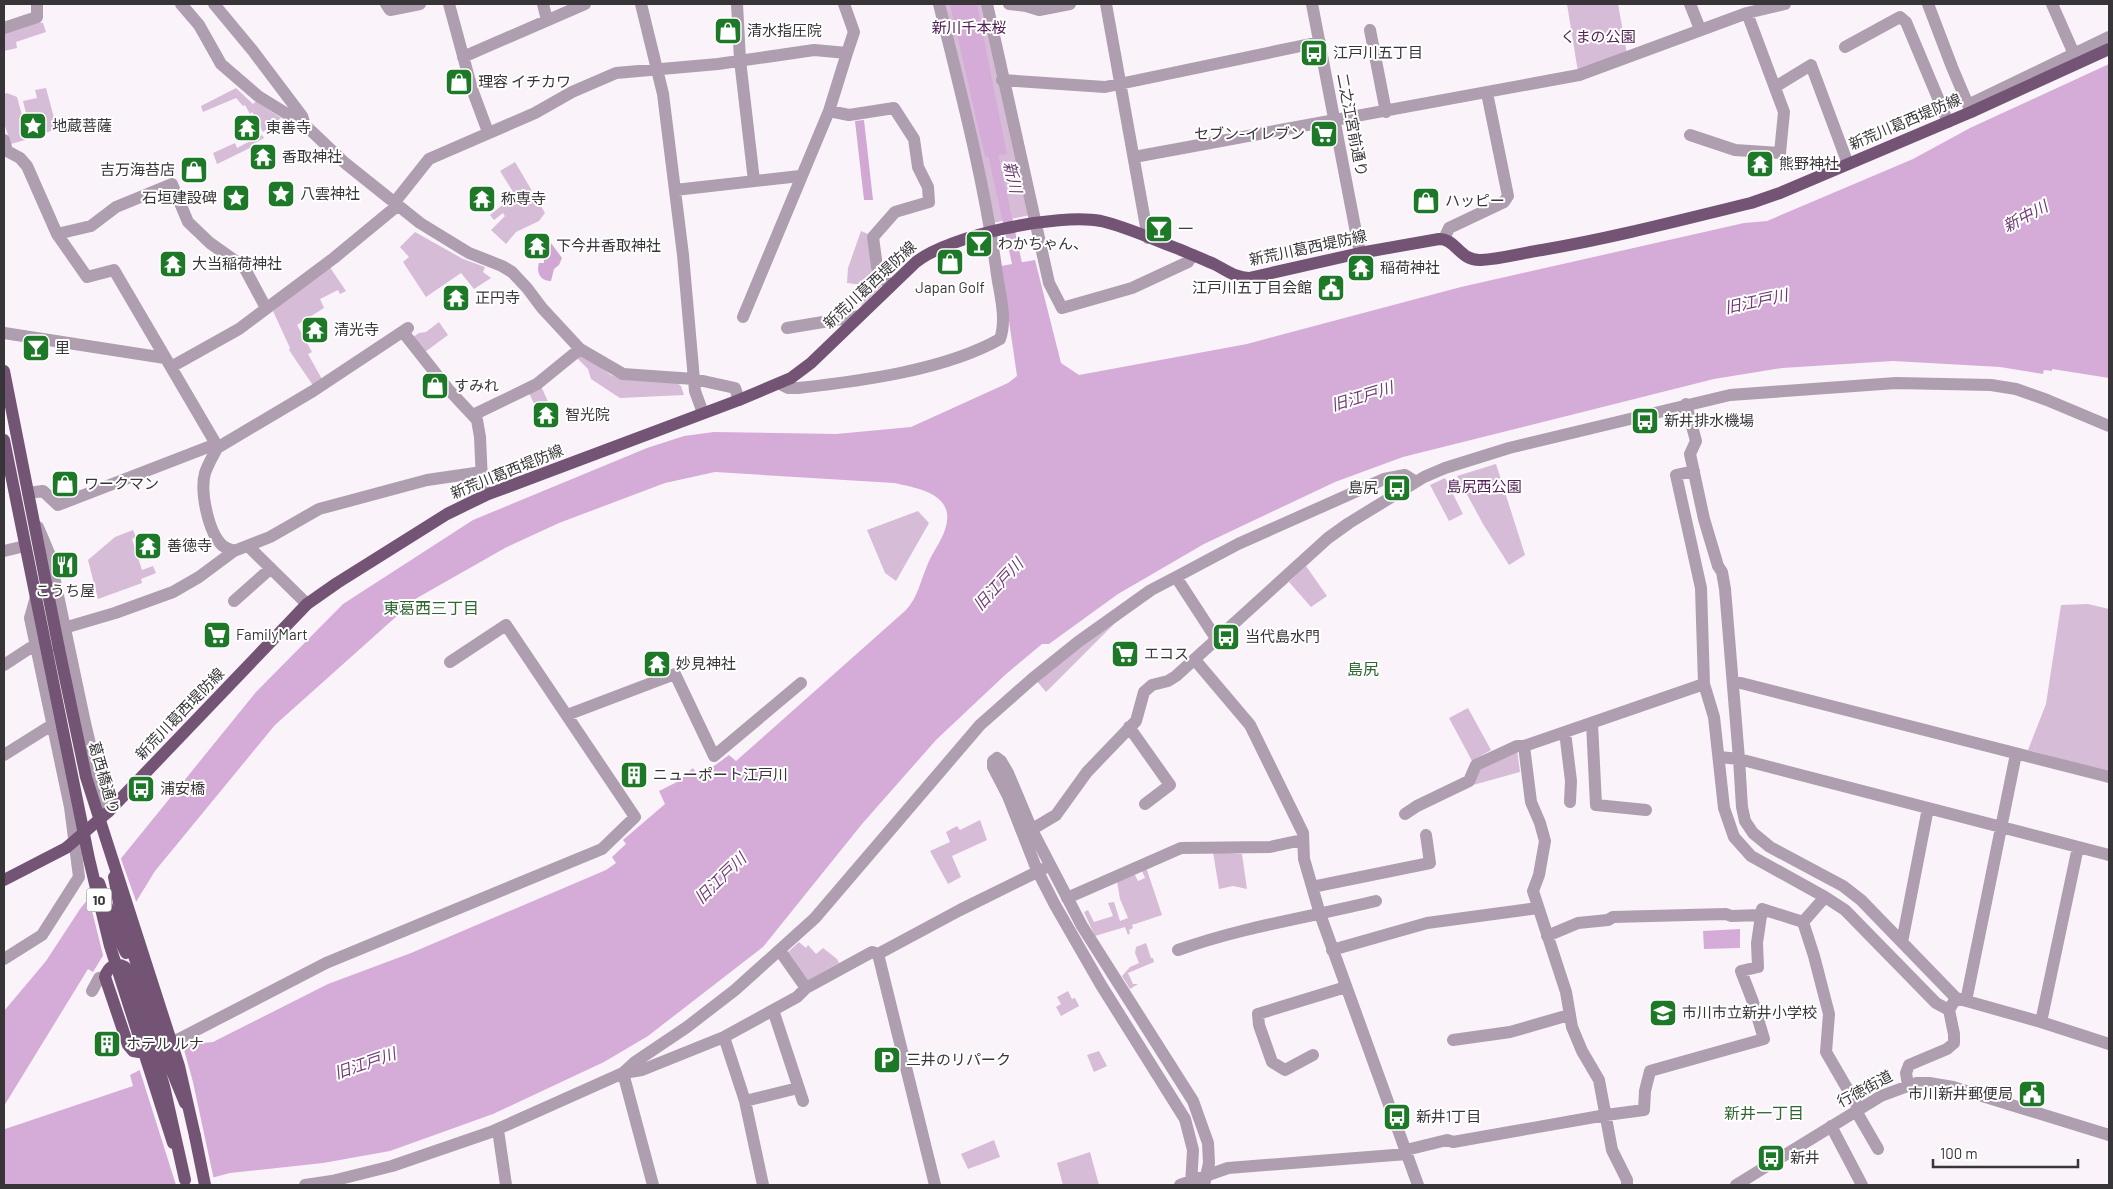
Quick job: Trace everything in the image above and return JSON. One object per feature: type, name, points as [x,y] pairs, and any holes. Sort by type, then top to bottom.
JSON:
[{"type":"main road","name":"新荒川葛西堤防線","points":[[4,880],[75,842],[108,812],[308,604],[337,582],[439,519],[486,494],[739,400],[791,378],[811,363],[890,286],[931,251],[950,244],[994,233],[1062,219],[1083,219],[1109,224],[1193,255],[1238,276],[1249,278],[1360,253],[1444,239],[1464,256],[1474,260],[1578,244],[1751,203],[1780,193],[1948,122],[1970,108],[2076,59],[2109,49]]},
{"type":"main road","name":"葛西橋通り","points":[[4,371],[32,511],[48,649],[110,854],[179,1066],[192,1118],[205,1185]]},
{"type":"main road","name":"葛西橋通り","points":[[4,447],[6,465],[48,649],[89,859],[120,979],[185,1182]]},
{"type":"main road","points":[[110,854],[122,919],[146,994],[185,1182]]},
{"type":"main road","points":[[89,859],[110,910],[117,935],[146,994]]},
{"type":"main road","points":[[152,1029],[163,1045],[139,1052],[133,1051],[128,1045],[105,976],[112,966],[120,964],[125,967],[129,979],[152,1029],[167,1059],[192,1118]]},
{"type":"street","points":[[4,28],[37,17],[37,4]]},
{"type":"street","points":[[181,4],[199,25],[220,64],[258,96],[305,125],[345,163],[395,205],[420,223],[469,252],[512,272],[580,349],[623,374],[694,379],[736,388],[739,400]]},
{"type":"street","points":[[214,4],[253,50],[302,116],[305,125]]},
{"type":"street","points":[[386,4],[390,10],[420,4]]},
{"type":"street","points":[[449,4],[472,89],[488,132]]},
{"type":"street","points":[[544,4],[548,20]]},
{"type":"street","points":[[463,57],[585,4]]},
{"type":"street","points":[[642,4],[658,69],[675,190],[695,391],[703,413]]},
{"type":"street","points":[[737,4],[740,60],[754,181]]},
{"type":"street","points":[[743,317],[800,176],[829,111],[854,32],[844,4]]},
{"type":"street","points":[[780,384],[788,388],[808,387],[920,368],[970,352],[1000,339],[1003,332],[1003,313],[994,233],[939,4]]},
{"type":"street","points":[[987,4],[1033,224],[1049,284],[1062,308],[1132,288],[1188,262],[1193,255]]},
{"type":"street","points":[[1009,4],[1031,5],[1039,10],[1070,4]]},
{"type":"street","points":[[1106,4],[1148,238]]},
{"type":"street","name":"二之江宮前通り","points":[[1312,4],[1360,253]]},
{"type":"street","points":[[1690,4],[1700,29]]},
{"type":"street","points":[[1134,157],[1326,120],[1386,112],[1579,76],[1700,29],[1747,13],[1785,4]]},
{"type":"street","points":[[1928,4],[1970,108]]},
{"type":"street","points":[[2052,4],[2076,59],[2109,37]]},
{"type":"street","points":[[1690,135],[1735,150],[1780,153],[1784,112],[1747,13]]},
{"type":"street","points":[[1845,47],[1900,17],[1906,22],[1948,122]]},
{"type":"street","points":[[1370,30],[1386,112]]},
{"type":"street","points":[[1002,80],[1105,87],[1320,42]]},
{"type":"street","points":[[4,333],[168,363],[239,329],[334,258],[395,205],[429,158],[535,113],[572,92],[616,73],[718,64],[814,50],[847,53]]},
{"type":"street","points":[[1775,87],[1811,65],[1848,164]]},
{"type":"street","points":[[1444,239],[1449,228],[1504,202],[1508,196],[1487,93]]},
{"type":"street","points":[[829,111],[849,116],[894,108],[914,138],[918,167],[928,187],[929,202],[894,212],[873,238],[877,267],[890,286]]},
{"type":"street","points":[[4,140],[7,151],[20,158],[27,166],[57,234],[87,277],[114,270],[216,446]]},
{"type":"street","points":[[675,190],[800,176]]},
{"type":"street","points":[[57,234],[91,226],[116,208],[172,184],[188,222],[210,243],[244,267],[266,308]]},
{"type":"street","points":[[787,328],[859,316]]},
{"type":"street","points":[[28,493],[44,491],[58,505],[216,446],[313,391],[405,330],[448,389],[476,420],[480,437],[482,481],[486,494]]},
{"type":"street","points":[[473,415],[537,384],[580,349]]},
{"type":"street","points":[[1028,832],[1056,815],[1087,772],[1136,721],[1144,692],[1152,685],[1168,681],[1176,676],[1328,538],[1416,482],[1445,468],[1509,448],[1686,404],[1730,395],[1851,385],[1896,383],[1982,385],[2016,389],[2033,394],[2109,426]]},
{"type":"street","points":[[1686,404],[1696,442],[1690,454],[1704,519],[1718,566],[1722,572],[1725,589],[1742,807],[1745,821],[1753,833],[1770,847],[1843,886],[1861,900],[1961,1000],[2041,1022],[2109,1044]]},
{"type":"street","points":[[4,447],[18,446]]},
{"type":"street","points":[[216,446],[206,472],[203,487],[204,499],[210,524],[223,546],[234,551]]},
{"type":"street","points":[[6,465],[21,461]]},
{"type":"street","points":[[1694,471],[1676,475],[1700,588],[1703,612],[1704,684],[1714,716],[1724,808],[1734,837],[1750,856],[1825,896],[1845,910],[1936,1003],[1949,1010],[1954,1043],[1947,1049],[1910,1065],[1906,1073],[1908,1085]]},
{"type":"street","points":[[64,628],[115,613],[172,592],[199,577],[234,551],[270,537],[319,509],[427,480],[482,472]]},
{"type":"street","points":[[623,1073],[635,1062],[687,1027],[735,990],[780,951],[814,918],[980,725],[1078,642],[1151,590],[1238,544],[1384,479],[1406,475],[1416,482]]},
{"type":"street","points":[[32,511],[49,553],[96,771],[108,812]]},
{"type":"street","points":[[4,551],[25,546]]},
{"type":"street","points":[[248,546],[308,604]]},
{"type":"street","points":[[234,601],[270,569]]},
{"type":"street","points":[[1176,577],[1217,640]]},
{"type":"street","points":[[163,1045],[181,1038],[326,963],[602,849],[635,817],[506,625],[450,662]]},
{"type":"street","points":[[4,665],[30,648],[48,649],[53,727],[75,842],[79,876],[76,884],[42,934],[4,960]]},
{"type":"street","points":[[1195,660],[1250,725],[1303,833],[1304,859],[1320,914],[1418,1185]]},
{"type":"street","points":[[567,715],[675,674],[714,756],[801,683]]},
{"type":"street","points":[[1733,681],[2109,777]]},
{"type":"street","points":[[1405,814],[1417,806],[1469,781],[1476,765],[1517,746],[1524,746],[1704,684]]},
{"type":"street","points":[[1592,723],[1596,805],[1646,810]]},
{"type":"street","points":[[4,756],[47,728],[53,727]]},
{"type":"street","points":[[1129,727],[1170,785],[1145,804]]},
{"type":"street","points":[[1565,732],[1572,781],[1570,802]]},
{"type":"street","points":[[1524,746],[1530,802],[1540,823],[1545,841],[1539,875],[1533,891],[1566,992],[1569,1015],[1575,1035],[1599,1080],[1612,1150],[1627,1185]]},
{"type":"street","points":[[1949,1010],[1961,1000],[2016,754]]},
{"type":"street","points":[[1719,757],[1739,759],[2109,855]]},
{"type":"street","points":[[1195,1182],[1193,1150],[1185,1119],[1070,932],[1037,870],[1028,832],[1008,773],[997,758],[992,761],[993,767],[1028,832],[1051,867],[1082,926],[1193,1101],[1208,1143],[1209,1164],[1195,1182]]},
{"type":"street","points":[[1902,942],[1928,808]]},
{"type":"street","points":[[1312,887],[1430,863],[1426,835]]},
{"type":"street","points":[[1067,898],[1181,848],[1270,847],[1302,840]]},
{"type":"street","points":[[2041,1022],[2078,847]]},
{"type":"street","points":[[305,1185],[332,1183],[392,1166],[498,1130],[623,1073],[642,1070],[724,1037],[797,997],[806,988],[872,952],[878,954],[1037,870],[1051,867]]},
{"type":"street","points":[[1803,922],[1825,896]]},
{"type":"street","points":[[1178,950],[1202,941],[1259,926],[1376,901]]},
{"type":"street","points":[[1332,950],[1427,924],[1538,908]]},
{"type":"street","points":[[1195,1182],[1228,1168],[1407,1152],[1447,1140],[1453,1142],[1477,1136],[1539,1128],[1644,1110],[1645,1092],[1650,1071],[1764,1039],[1741,971],[1758,966],[1757,943],[1762,909],[1803,922]]},
{"type":"street","points":[[1547,936],[1578,923],[1608,920],[1612,917],[1762,915]]},
{"type":"street","points":[[1803,922],[1829,1014],[1826,1052],[1878,1149]]},
{"type":"street","points":[[780,951],[806,988]]},
{"type":"street","points":[[878,954],[935,1185]]},
{"type":"street","points":[[92,991],[99,978],[105,976]]},
{"type":"street","points":[[1313,1055],[1285,1070],[1272,1062],[1258,1025],[1258,1014],[1346,987]]},
{"type":"street","points":[[773,1010],[803,1101]]},
{"type":"street","points":[[1453,1040],[1510,1032],[1569,1015]]},
{"type":"street","points":[[724,1037],[745,1101],[763,1185]]},
{"type":"street","points":[[623,1073],[653,1185]]},
{"type":"street","name":"行徳街道","points":[[1736,1185],[1881,1096],[1908,1085],[1929,1083],[1953,1087],[2109,1135]]},
{"type":"street","points":[[745,1101],[798,1088]]},
{"type":"street","points":[[1832,1126],[1862,1185]]},
{"type":"street","points":[[498,1130],[506,1185]]},
{"type":"green space","name":"新川千本桜","points":[[943,4],[985,4],[1030,215],[993,223]]},
{"type":"green space","name":"くまの公園","points":[[1567,4],[1618,4],[1627,54],[1578,72]]},
{"type":"green space","points":[[39,22],[43,23],[46,32],[16,42],[17,48],[4,51],[4,34]]},
{"type":"green space","points":[[46,88],[57,129],[36,136],[33,128],[30,129],[23,101],[37,98],[35,90]]},
{"type":"green space","points":[[236,88],[253,104],[256,101],[281,118],[263,132],[252,112],[250,114],[245,105],[243,106],[236,98],[203,112],[201,106]]},
{"type":"green space","points":[[7,93],[17,97],[26,130],[23,131],[25,140],[11,144],[4,123],[4,94]]},
{"type":"green space","points":[[262,135],[264,138],[251,145],[252,147],[217,164],[213,153],[235,143],[237,148]]},
{"type":"green space","points":[[515,162],[545,213],[539,221],[516,232],[506,244],[491,230],[505,216],[503,213],[494,220],[490,215],[515,195],[500,171]]},
{"type":"green space","points":[[861,231],[868,234],[882,284],[861,306],[863,285],[847,283],[848,268]]},
{"type":"green space","points":[[415,232],[463,259],[485,267],[483,272],[491,278],[474,289],[461,273],[426,297],[403,262],[409,257],[400,247]]},
{"type":"green space","points":[[329,266],[346,291],[340,294],[338,290],[320,299],[324,308],[297,325],[312,352],[308,354],[323,381],[314,387],[289,350],[290,348],[273,311]]},
{"type":"green space","points":[[439,322],[448,335],[425,352],[413,337],[419,333],[426,332]]},
{"type":"green space","points":[[580,352],[611,375],[627,380],[676,382],[681,386],[684,395],[620,398],[591,379],[588,369],[575,356]]},
{"type":"green space","points":[[541,386],[549,404],[537,410],[529,393]]},
{"type":"green space","name":"島尻西公園","points":[[1496,464],[1525,555],[1509,565],[1483,524],[1457,476]]},
{"type":"green space","points":[[1445,478],[1463,514],[1449,521],[1430,485]]},
{"type":"green space","points":[[918,511],[929,523],[896,581],[885,573],[867,530]]},
{"type":"green space","points":[[133,530],[136,537],[132,539],[142,570],[153,566],[156,573],[141,579],[142,583],[98,599],[88,560],[115,537]]},
{"type":"green space","points":[[1306,566],[1327,596],[1311,607],[1289,582]]},
{"type":"green space","points":[[2088,604],[2109,609],[2109,772],[2028,750],[2046,704],[2061,605]]},
{"type":"green space","points":[[1119,619],[1046,692],[1036,680]]},
{"type":"green space","points":[[1468,708],[1491,750],[1472,761],[1449,718]]},
{"type":"green space","points":[[1517,749],[1520,772],[1473,785],[1481,768]]},
{"type":"green space","points":[[980,820],[987,840],[952,856],[961,877],[948,884],[930,851],[950,842],[946,832],[957,826],[960,830]]},
{"type":"green space","points":[[1213,852],[1242,854],[1247,889],[1233,886],[1219,889]]},
{"type":"green space","points":[[1146,867],[1162,915],[1132,925],[1133,928],[1129,930],[1130,933],[1128,935],[1125,927],[1095,936],[1084,912],[1088,910],[1094,922],[1113,916],[1108,903],[1114,902],[1120,921],[1128,918],[1120,899],[1117,881],[1134,873],[1138,881],[1145,878],[1141,869]]},
{"type":"green space","points":[[799,942],[806,948],[808,945],[816,954],[823,948],[837,959],[839,963],[807,981],[787,953]]},
{"type":"green space","points":[[1146,943],[1154,962],[1128,973],[1133,984],[1138,984],[1130,989],[1122,976],[1130,967],[1139,963],[1135,953],[1136,947]]},
{"type":"green space","points":[[1068,991],[1072,999],[1075,998],[1079,1006],[1061,1016],[1056,1007],[1061,1004],[1057,997]]},
{"type":"green space","points":[[1099,1051],[1107,1066],[1094,1072],[1087,1055]]},
{"type":"green space","points":[[994,1140],[1000,1157],[968,1169],[961,1154]]},
{"type":"green space","points":[[1090,1152],[1099,1185],[1063,1185],[1057,1163]]},
{"type":"shaded area","points":[[864,120],[873,200],[864,200],[855,121]]},
{"type":"shaded area","points":[[551,243],[562,258],[559,265],[554,269],[551,281],[547,281],[542,278],[538,270],[539,263],[544,263],[544,255],[549,252]]},
{"type":"water","points":[[950,4],[977,4],[1007,154],[985,157]]},
{"type":"water","points":[[2109,64],[2109,378],[2052,369],[2052,371],[2044,370],[2043,374],[2000,367],[1893,361],[1782,368],[1714,379],[1403,457],[1335,482],[1204,544],[1118,594],[1049,644],[1042,644],[1005,675],[936,740],[862,824],[763,947],[648,1036],[604,1062],[493,1114],[390,1151],[323,1163],[230,1173],[185,1185],[4,1185],[4,1128],[133,1086],[130,1075],[200,1039],[203,1043],[213,1042],[328,984],[411,953],[606,870],[616,863],[612,857],[626,844],[623,840],[665,804],[659,791],[679,781],[693,768],[697,775],[707,771],[729,755],[736,761],[906,610],[916,595],[929,562],[943,535],[947,522],[947,511],[943,503],[927,492],[894,483],[715,472],[665,483],[559,523],[505,548],[417,598],[275,725],[155,871],[93,972],[88,969],[4,1106],[4,1011],[46,961],[80,909],[256,692],[343,604],[473,520],[647,448],[684,436],[714,432],[836,434],[911,427],[1008,383],[1017,376],[1001,266],[1035,260],[1061,363],[1079,375],[1247,344],[1461,287],[1744,223],[1767,221],[1913,159],[1970,128]]},
{"type":"water","points":[[1740,929],[1740,948],[1704,949],[1703,931]]},
{"type":"pier","points":[[120,856],[137,904],[104,959],[88,895]]},
{"type":"pier","points":[[183,1046],[193,1082],[214,1180],[194,1185],[176,1185],[139,1068]]},
{"type":"waterway","name":"新川","points":[[991,145],[1020,277]]},
{"type":"place","name":"清水指圧院","points":[[728,31]]},
{"type":"place","name":"江戸川五丁目","points":[[1314,53]]},
{"type":"place","name":"理容 イチカワ","points":[[459,82]]},
{"type":"place","name":"地蔵菩薩","points":[[33,126]]},
{"type":"place","name":"東善寺","points":[[247,128]]},
{"type":"place","name":"セブン-イレブン","points":[[1324,134]]},
{"type":"place","name":"香取神社","points":[[263,157]]},
{"type":"place","name":"熊野神社","points":[[1760,164]]},
{"type":"place","name":"吉万海苔店","points":[[194,170]]},
{"type":"place","name":"八雲神社","points":[[281,194]]},
{"type":"place","name":"石垣建設碑","points":[[236,198]]},
{"type":"place","name":"称専寺","points":[[482,199]]},
{"type":"place","name":"ハッピー","points":[[1426,201]]},
{"type":"place","name":"一","points":[[1159,229]]},
{"type":"place","name":"わかちゃん、","points":[[979,244]]},
{"type":"place","name":"下今井香取神社","points":[[537,246]]},
{"type":"place","name":"Japan Golf","points":[[950,262]]},
{"type":"place","name":"大当稲荷神社","points":[[173,264]]},
{"type":"place","name":"稲荷神社","points":[[1361,268]]},
{"type":"place","name":"江戸川五丁目会館","points":[[1331,288]]},
{"type":"place","name":"正円寺","points":[[456,298]]},
{"type":"place","name":"清光寺","points":[[315,330]]},
{"type":"place","name":"里","points":[[36,348]]},
{"type":"place","name":"すみれ","points":[[435,386]]},
{"type":"place","name":"智光院","points":[[546,415]]},
{"type":"place","name":"新井排水機場","points":[[1645,421]]},
{"type":"place","name":"ワークマン","points":[[65,484]]},
{"type":"place","name":"島尻","points":[[1397,488]]},
{"type":"place","name":"善徳寺","points":[[148,546]]},
{"type":"place","name":"こうち屋","points":[[65,565]]},
{"type":"place","name":"FamilyMart","points":[[217,635]]},
{"type":"place","name":"当代島水門","points":[[1226,637]]},
{"type":"place","name":"エコス","points":[[1125,654]]},
{"type":"place","name":"妙見神社","points":[[657,664]]},
{"type":"place","name":"ニューポート江戸川","points":[[634,775]]},
{"type":"place","name":"浦安橋","points":[[141,789]]},
{"type":"place","name":"市川市立新井小学校","points":[[1663,1013]]},
{"type":"place","name":"ホテル ルナ","points":[[107,1044]]},
{"type":"place","name":"三井のリパーク","points":[[887,1060]]},
{"type":"place","name":"市川新井郵便局","points":[[2032,1094]]},
{"type":"place","name":"新井1丁目","points":[[1397,1117]]},
{"type":"place","name":"新井","points":[[1771,1158]]},
{"type":"district","name":"東葛西三丁目","points":[[431,608]]},
{"type":"district","name":"島尻","points":[[1363,669]]},
{"type":"district","name":"新井一丁目","points":[[1764,1113]]},
{"type":"water label","name":"新中川","points":[[2025,216]]},
{"type":"water label","name":"旧江戸川","points":[[1756,301]]},
{"type":"water label","name":"旧江戸川","points":[[1362,396]]},
{"type":"water label","name":"旧江戸川","points":[[998,584]]},
{"type":"water label","name":"旧江戸川","points":[[720,878]]},
{"type":"water label","name":"旧江戸川","points":[[365,1063]]}]
